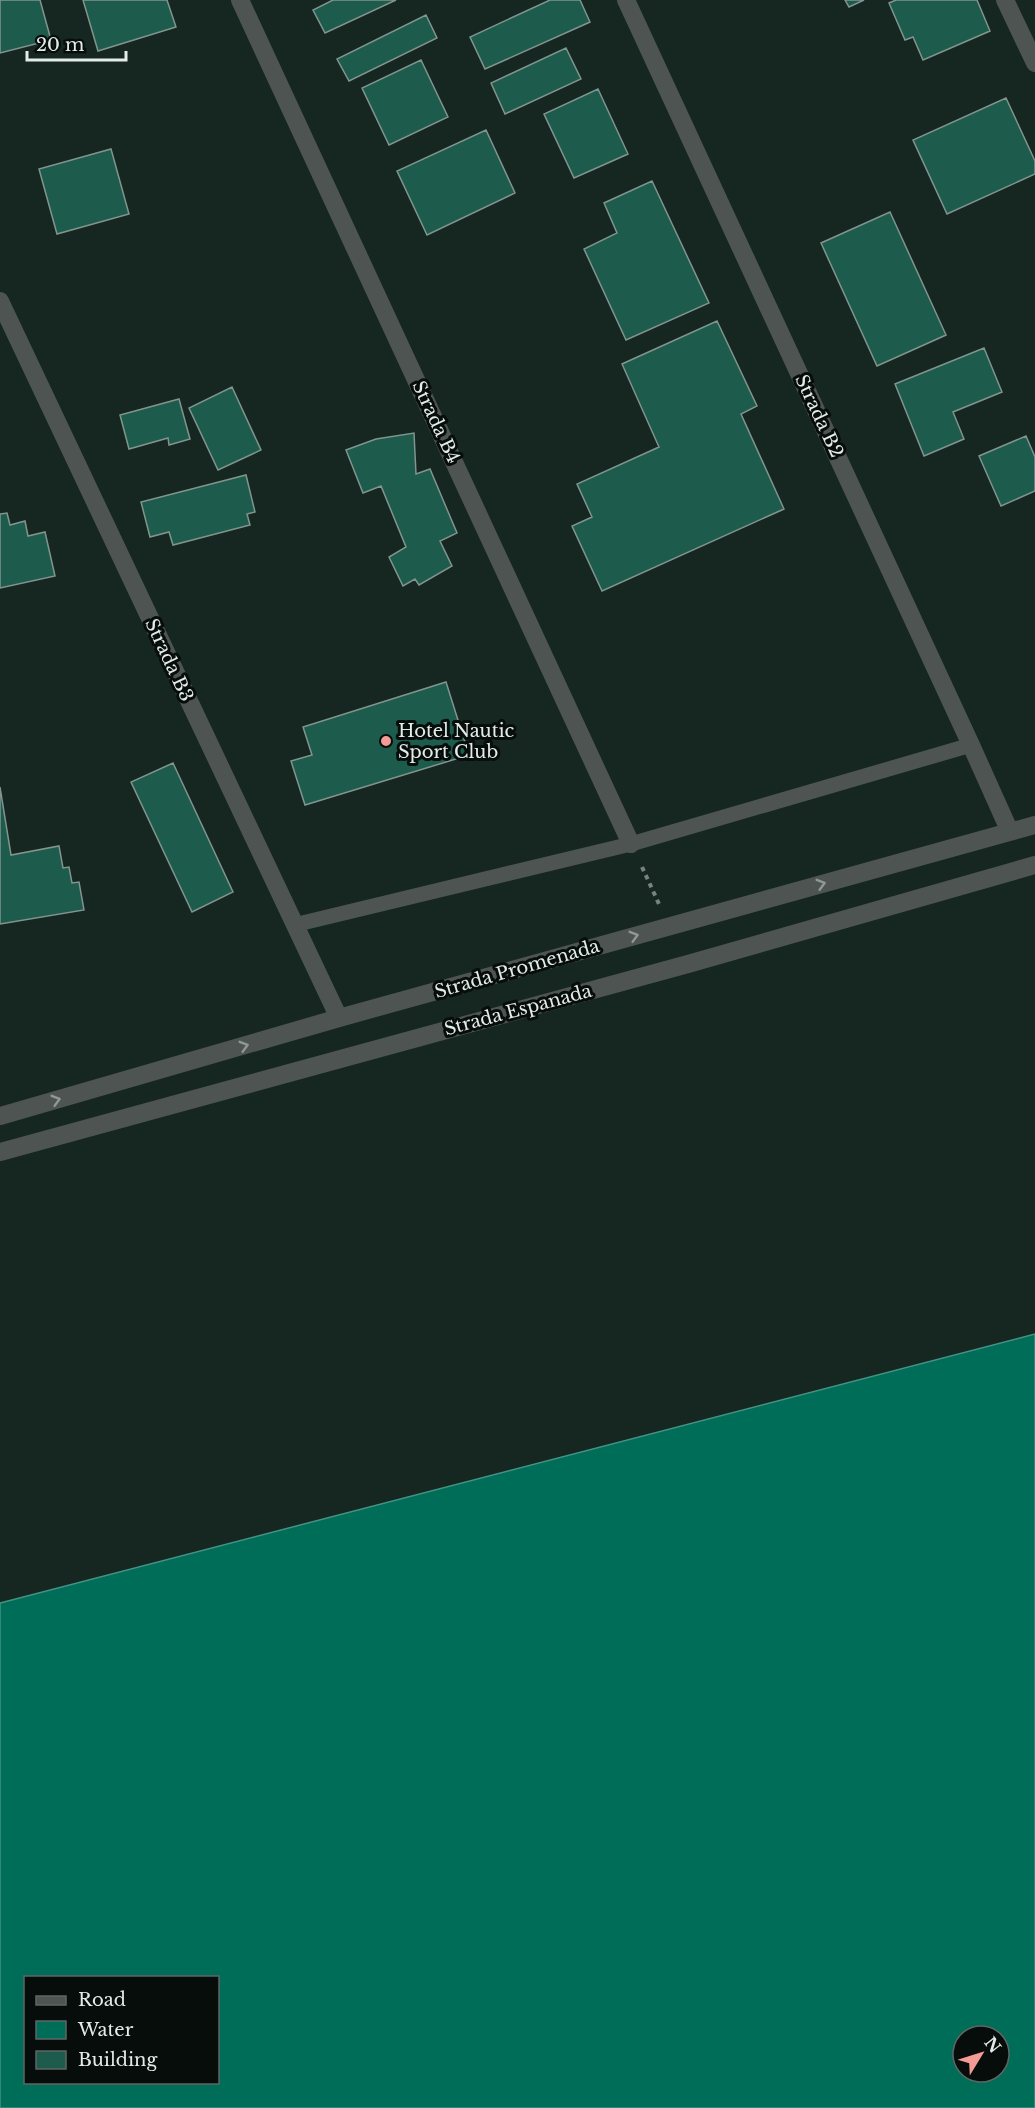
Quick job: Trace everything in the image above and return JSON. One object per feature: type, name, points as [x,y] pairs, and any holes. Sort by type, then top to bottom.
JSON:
[{"type":"street","name":"Strada B4","points":[[240,0],[631,844]]},
{"type":"street","name":"Strada B2","points":[[626,0],[1010,832]]},
{"type":"street","points":[[1005,0],[1035,63]]},
{"type":"street","name":"Strada B3","points":[[0,301],[339,1018]]},
{"type":"street","name":"Strada Promenada","points":[[0,1116],[339,1018],[1035,825]]},
{"type":"street","name":"Strada Espanada","points":[[0,1152],[688,964],[1035,866]]},
{"type":"lane","points":[[294,925],[631,844],[971,745]]},
{"type":"water","points":[[1035,1334],[1035,2108],[0,2108],[0,1603]]},
{"type":"building","points":[[0,0],[40,0],[51,40],[0,53]]},
{"type":"building","points":[[83,0],[167,0],[176,27],[98,51]]},
{"type":"building","points":[[333,0],[396,0],[325,33],[313,10]]},
{"type":"building","points":[[550,0],[580,0],[590,22],[485,69],[470,37]]},
{"type":"building","points":[[845,0],[864,0],[849,7]]},
{"type":"building","points":[[896,0],[977,0],[990,31],[923,60],[913,37],[905,40],[889,3]]},
{"type":"building","points":[[426,15],[437,38],[349,81],[337,59]]},
{"type":"building","points":[[566,48],[581,79],[505,114],[491,83]]},
{"type":"building","points":[[421,60],[448,117],[389,145],[362,88]]},
{"type":"building","points":[[598,89],[628,154],[574,178],[544,114]]},
{"type":"building","points":[[1006,98],[1035,161],[1035,174],[947,214],[913,140]]},
{"type":"building","points":[[486,130],[515,193],[427,235],[397,171]]},
{"type":"building","points":[[111,149],[129,214],[57,234],[39,169]]},
{"type":"building","points":[[652,181],[709,303],[626,340],[584,249],[617,233],[604,203]]},
{"type":"building","points":[[890,212],[946,335],[877,366],[821,243]]},
{"type":"building","points":[[717,321],[757,406],[741,414],[784,509],[602,591],[572,526],[592,517],[577,484],[659,447],[622,364]]},
{"type":"building","points":[[984,348],[1002,392],[953,412],[964,439],[924,456],[895,384]]},
{"type":"building","points":[[232,387],[261,450],[218,470],[189,408]]},
{"type":"building","points":[[179,399],[190,439],[169,445],[168,438],[129,449],[120,415]]},
{"type":"building","points":[[414,433],[416,474],[430,469],[457,533],[440,541],[452,566],[419,585],[415,579],[403,586],[389,557],[406,547],[381,486],[363,493],[346,450],[376,439]]},
{"type":"building","points":[[1026,436],[1035,457],[1035,491],[1001,506],[979,456]]},
{"type":"building","points":[[246,475],[255,512],[247,514],[250,525],[173,545],[169,532],[150,537],[141,502]]},
{"type":"building","points":[[7,513],[10,525],[25,521],[28,536],[45,532],[55,576],[0,588],[0,514]]},
{"type":"building","name":"Hotel Nautic Sport Club","points":[[446,682],[469,755],[305,805],[291,761],[312,755],[303,727]]},
{"type":"building","points":[[173,763],[233,892],[192,912],[131,782]]},
{"type":"building","points":[[0,787],[11,855],[59,846],[63,868],[69,867],[72,883],[79,882],[84,910],[0,924]]},
{"type":"place","name":"Hotel Nautic Sport Club","points":[[386,741]]}]
